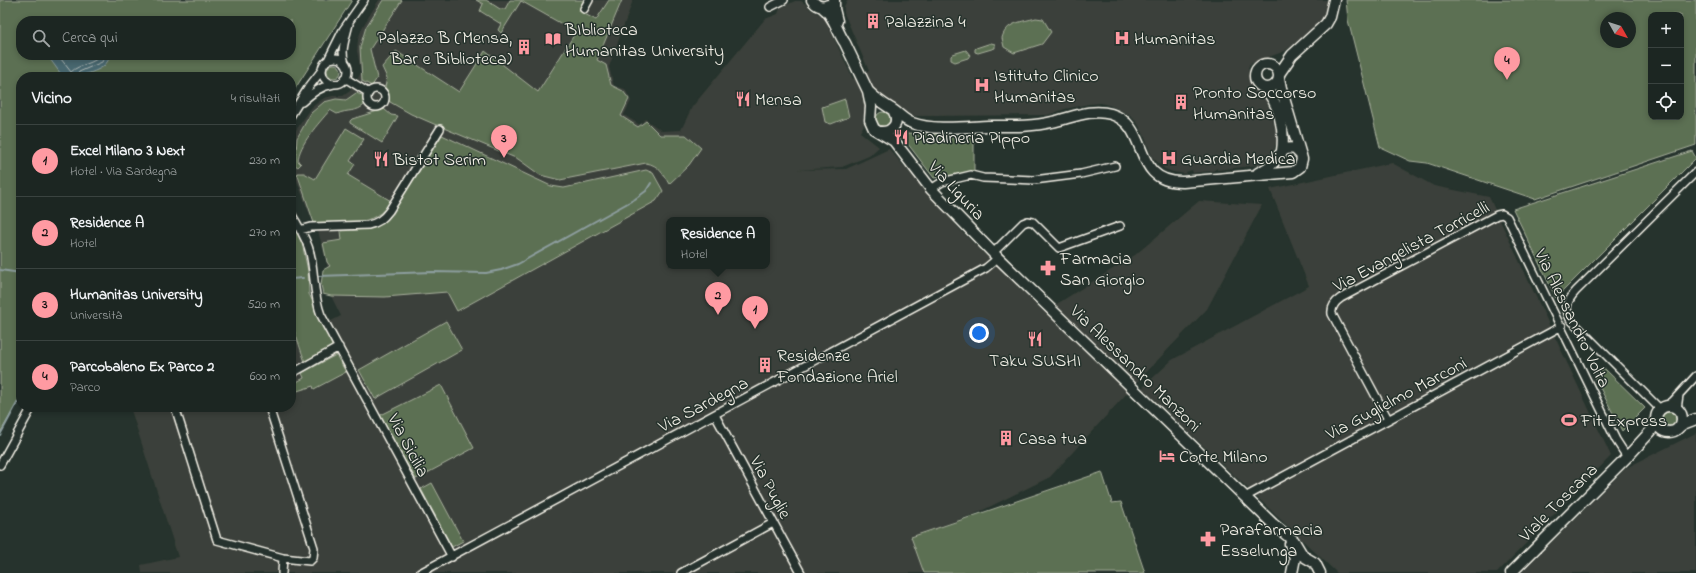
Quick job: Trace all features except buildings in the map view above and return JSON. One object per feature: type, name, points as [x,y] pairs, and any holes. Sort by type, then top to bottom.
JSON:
[{"type":"street","points":[[297,106],[308,88],[322,70],[336,43],[364,0]]},
{"type":"street","points":[[584,9],[589,0]]},
{"type":"street","points":[[770,7],[784,0]]},
{"type":"street","points":[[812,0],[816,4],[828,10],[840,37],[845,43]]},
{"type":"street","points":[[822,7],[829,5],[834,0]]},
{"type":"street","points":[[834,0],[836,18],[845,43],[868,91],[871,115],[870,120],[872,126],[880,132],[884,132],[894,126],[913,124],[928,127],[1019,125],[1051,123],[1094,112],[1113,114],[1127,124],[1137,139],[1148,166],[1160,177],[1174,182],[1257,174],[1282,174],[1297,170],[1300,167],[1302,162],[1301,155],[1279,76],[1275,67],[1268,64]]},
{"type":"street","points":[[1264,88],[1274,86],[1292,55],[1326,24],[1334,0]]},
{"type":"street","points":[[297,106],[318,89],[326,85],[339,83],[345,78],[347,74],[343,54],[350,22]]},
{"type":"street","points":[[1289,172],[1285,171],[1279,165],[1284,139],[1273,98],[1256,82],[1256,73],[1261,66],[1292,55]]},
{"type":"street","points":[[328,60],[336,58],[344,62],[346,65]]},
{"type":"street","points":[[322,70],[324,78],[335,84]]},
{"type":"street","points":[[345,78],[369,93]]},
{"type":"street","points":[[868,91],[890,109],[913,124]]},
{"type":"street","points":[[871,115],[877,108],[890,109]]},
{"type":"street","points":[[890,109],[896,120],[894,126]]},
{"type":"street","name":"Via Liguria","points":[[894,126],[894,141]]},
{"type":"street","points":[[300,230],[311,227],[368,225],[383,219],[440,129]]},
{"type":"street","name":"Via Liguria","points":[[880,132],[894,141],[931,189],[996,256]]},
{"type":"street","points":[[1257,174],[1268,168],[1286,148],[1293,148],[1301,155]]},
{"type":"street","points":[[931,189],[942,182],[971,175],[983,178],[1034,180],[1081,174],[1115,166]]},
{"type":"street","points":[[1663,408],[1570,319],[1566,308],[1576,291],[1696,172]]},
{"type":"street","name":"Via Evangelista Torricelli","points":[[1388,419],[1332,314],[1333,305],[1341,298],[1497,215],[1502,214]]},
{"type":"street","name":"Via Alessandro Volta","points":[[1502,214],[1507,217],[1562,326],[1613,433],[1628,456]]},
{"type":"street","name":"Via Sardegna","points":[[420,573],[986,268],[1023,223],[1028,221],[1033,222],[1060,248],[1120,226]]},
{"type":"street","name":"Via Sicilia","points":[[296,222],[310,253],[317,305],[452,557]]},
{"type":"street","name":"Via Alessandro Manzoni","points":[[996,256],[1245,497],[1294,541],[1302,555],[1309,561],[1315,563],[1319,572]]},
{"type":"street","name":"Via Guglielmo Marconi","points":[[1245,497],[1562,326]]},
{"type":"street","points":[[296,371],[339,347]]},
{"type":"street","points":[[1696,376],[1663,408],[1656,419],[1659,428],[1667,432],[1674,431],[1683,424],[1696,419]]},
{"type":"street","points":[[1678,428],[1682,421],[1678,410],[1680,393]]},
{"type":"street","points":[[1663,408],[1671,406],[1685,416],[1696,419]]},
{"type":"street","points":[[0,465],[29,412]]},
{"type":"street","points":[[177,412],[217,540],[283,558],[310,561],[314,558],[314,548],[271,412]]},
{"type":"street","name":"Via Puglie","points":[[715,414],[801,573]]},
{"type":"street","name":"Viale Toscana","points":[[1511,573],[1628,456],[1651,431],[1656,419]]},
{"type":"street","name":"Viale Toscana","points":[[1628,456],[1638,450],[1657,434],[1667,432]]},
{"type":"street","points":[[681,573],[773,522]]},
{"type":"street","name":"Via Alessandro Manzoni","points":[[1285,534],[1295,555],[1292,571]]},
{"type":"street","points":[[282,573],[283,558]]},
{"type":"street","name":"Via Alessandro Manzoni","points":[[1292,571],[1300,562],[1309,561]]},
{"type":"shaded area","points":[[379,0],[633,0],[609,67],[614,86],[625,89],[631,101],[624,115],[640,125],[645,119],[662,131],[681,130],[692,107],[765,19],[778,14],[780,8],[795,1],[801,1],[806,4],[810,9],[825,19],[853,79],[869,71],[844,13],[844,7],[847,0],[1329,0],[1320,25],[1285,51],[1250,64],[1248,68],[1255,90],[1260,92],[1266,98],[1277,134],[1277,141],[1272,155],[1267,161],[1259,165],[1217,170],[1217,168],[1213,171],[1193,173],[1192,170],[1186,172],[1186,174],[1165,169],[1152,157],[1144,135],[1138,124],[1130,115],[1101,103],[1065,109],[1048,115],[914,116],[908,114],[876,91],[862,98],[866,108],[863,118],[864,125],[860,132],[879,147],[869,156],[842,167],[797,170],[846,169],[889,149],[963,233],[1044,312],[1135,255],[1199,201],[1262,205],[1207,309],[1152,366],[1050,477],[975,514],[912,537],[924,573],[142,573],[141,565],[178,557],[132,412],[296,412],[296,335],[305,361],[323,325],[341,316],[331,296],[327,264],[318,231],[296,179],[296,130],[312,107],[324,98],[343,96],[350,91],[355,84],[361,72],[357,51],[358,39],[363,26]]},
{"type":"shaded area","points":[[1392,163],[1434,186],[1489,197],[1611,456],[1497,573],[1337,573],[1142,388],[1172,360],[1309,286],[1270,189]]},
{"type":"shaded area","points":[[1696,433],[1696,573],[1521,573],[1626,468]]},
{"type":"green space","points":[[0,0],[352,0],[296,87],[296,72],[16,72],[16,406],[0,433]]},
{"type":"green space","points":[[383,0],[402,0],[370,49],[377,78],[372,86],[362,81],[360,47],[366,27]]},
{"type":"green space","points":[[476,0],[486,0],[500,9],[505,9],[510,0],[585,0],[579,11],[596,20],[609,0],[622,0],[597,60],[606,65],[611,85],[623,91],[629,99],[621,116],[638,127],[646,121],[660,135],[686,135],[701,148],[689,165],[669,184],[663,173],[654,166],[646,163],[560,180],[540,175],[518,159],[411,114],[390,102],[384,91],[387,78],[382,67],[396,51],[459,92],[485,51],[538,92],[576,32],[521,1],[501,33],[498,30],[501,24],[480,11],[483,4]]},
{"type":"green space","points":[[1346,0],[1696,0],[1696,145],[1535,199],[1427,163],[1410,161],[1380,147],[1348,20]]},
{"type":"green space","points":[[1036,18],[1043,19],[1051,32],[1042,44],[1014,53],[1004,47],[1002,38],[1007,29],[1020,22]]},
{"type":"green space","points":[[991,43],[995,44],[995,48],[978,53],[975,52],[976,48]]},
{"type":"green space","points":[[966,50],[970,55],[968,58],[955,62],[951,60],[951,56],[953,54]]},
{"type":"green space","points":[[334,64],[339,66],[341,71],[339,76],[334,78],[329,76],[327,71],[329,66]]},
{"type":"green space","points":[[356,93],[365,96],[365,104],[359,109],[337,114],[330,110],[310,134],[299,154],[298,161],[301,164],[298,167],[296,166],[297,138],[311,113],[324,102],[336,99],[346,100]]},
{"type":"green space","points":[[845,99],[849,117],[831,124],[825,122],[822,107]]},
{"type":"green space","points":[[384,109],[391,115],[398,116],[382,143],[350,123],[352,119]]},
{"type":"green space","points":[[883,112],[888,114],[890,119],[888,124],[883,126],[878,124],[876,119],[878,114]]},
{"type":"green space","points":[[346,128],[364,139],[350,161],[355,164],[348,175],[391,201],[384,210],[367,220],[347,223],[314,223],[297,173],[304,173],[315,179]]},
{"type":"green space","points":[[907,133],[974,137],[974,171],[934,178],[904,139]]},
{"type":"green space","points":[[442,135],[551,186],[564,188],[646,170],[653,173],[663,191],[656,201],[457,311],[447,292],[385,297],[331,296],[323,294],[321,285],[323,270],[330,266],[327,262],[323,243],[342,240],[341,231],[374,227],[391,215]]},
{"type":"green space","points":[[1692,151],[1696,158],[1556,298],[1513,209]]},
{"type":"green space","points":[[296,232],[302,243],[308,271],[309,294],[330,336],[332,347],[305,362],[296,336]]},
{"type":"green space","points":[[446,321],[462,350],[375,399],[359,370]]},
{"type":"green space","points":[[336,355],[346,372],[314,389],[313,386],[296,391],[296,382],[304,378],[302,373]]},
{"type":"green space","points":[[1605,369],[1645,408],[1622,431],[1594,376]]},
{"type":"green space","points":[[441,385],[474,448],[416,479],[379,416]]},
{"type":"green space","points":[[1669,412],[1674,414],[1676,419],[1674,424],[1669,426],[1664,424],[1662,419],[1664,414]]},
{"type":"green space","points":[[1102,472],[1112,503],[1121,502],[1145,573],[924,573],[911,537]]},
{"type":"green space","points":[[432,483],[463,541],[452,547],[421,489]]},
{"type":"water","points":[[51,60],[108,60],[104,66],[92,72],[59,72]]},
{"type":"waterway","points":[[319,276],[432,272],[486,273],[501,270],[518,264],[635,199],[646,191],[651,183]]},
{"type":"waterway","points":[[0,270],[16,272]]},
{"type":"waterway","points":[[296,279],[303,278]]},
{"type":"waterway","points":[[0,435],[16,405]]},
{"type":"place","name":"Palazzina 4","points":[[873,21]]},
{"type":"place","name":"Humanitas","points":[[1122,38]]},
{"type":"place","name":"BIblioteca Humanitas University","points":[[553,39]]},
{"type":"place","name":"Palazzo B (Mensa, Bar e Biblioteca)","points":[[524,47]]},
{"type":"place","name":"Parcobaleno Ex Parco 2","points":[[1507,80]]},
{"type":"place","name":"Istituto Clinico Humanitas","points":[[982,85]]},
{"type":"place","name":"Mensa","points":[[743,99]]},
{"type":"place","name":"Pronto Soccorso Humanitas","points":[[1181,102]]},
{"type":"place","name":"Piadineria Pippo","points":[[901,137]]},
{"type":"place","name":"Humanitas University","points":[[504,158]]},
{"type":"place","name":"Guardia Medica","points":[[1169,158]]},
{"type":"place","name":"Bistot Serim","points":[[381,159]]},
{"type":"place","name":"Farmacia San Giorgio","points":[[1048,268]]},
{"type":"place","name":"Residence A","points":[[718,315]]},
{"type":"place","name":"Excel Milano 3 Next","points":[[755,329]]},
{"type":"place","name":"Taku SUSHI","points":[[1035,339]]},
{"type":"place","name":"Residenze Fondazione Ariel","points":[[765,365]]},
{"type":"place","name":"Fit Express","points":[[1569,420]]},
{"type":"place","name":"Casa tua","points":[[1006,438]]},
{"type":"place","name":"Corte Milano","points":[[1167,456]]},
{"type":"place","name":"Parafarmacia Esselunga","points":[[1208,539]]}]
